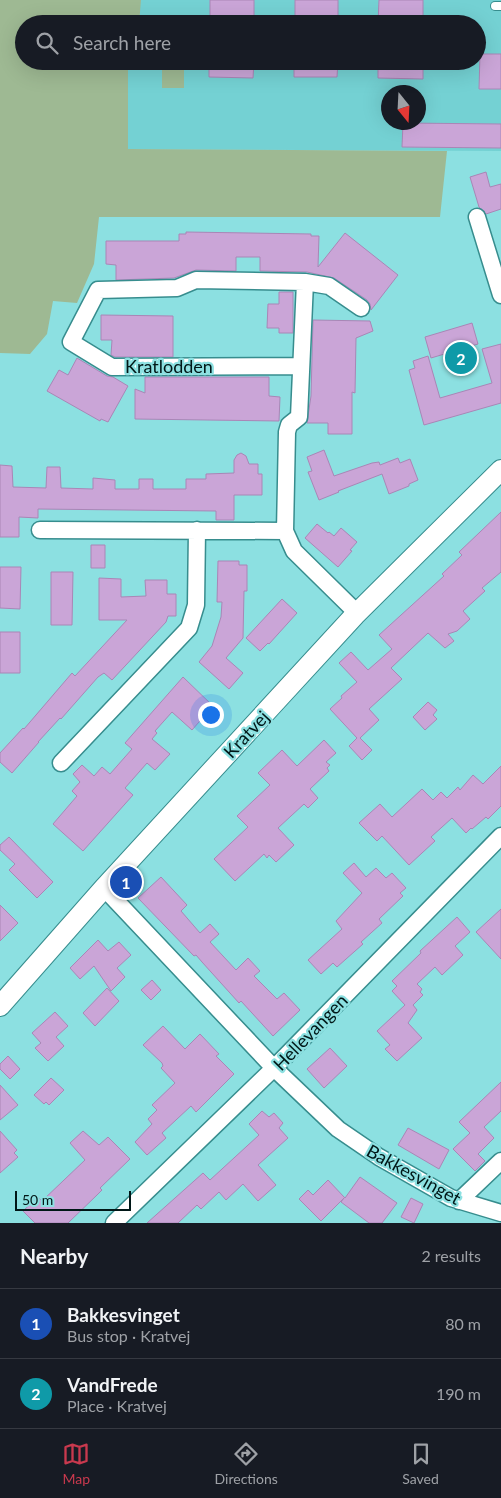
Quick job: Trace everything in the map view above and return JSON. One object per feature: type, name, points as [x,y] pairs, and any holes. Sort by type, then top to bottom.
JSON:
[{"type":"street","points":[[477,218],[501,295]]},
{"type":"street","name":"Kratlodden","points":[[301,366],[112,366],[71,342],[98,290],[177,288],[196,280],[305,282],[329,286],[361,308]]},
{"type":"street","points":[[305,282],[299,417],[289,425],[287,432],[285,531],[294,551],[357,613]]},
{"type":"street","name":"Kratvej","points":[[0,1006],[104,888],[357,613],[501,470]]},
{"type":"street","points":[[40,530],[285,531]]},
{"type":"street","points":[[60,762],[189,628],[196,605],[197,530]]},
{"type":"street","name":"Hellevangen","points":[[114,1223],[274,1068],[501,836]]},
{"type":"street","name":"Bakkesvinget","points":[[104,888],[274,1068],[338,1129],[379,1157],[459,1201],[501,1213]]},
{"type":"street","points":[[459,1201],[501,1161]]},
{"type":"shaded area","points":[[140,0],[501,0],[501,151],[127,149],[128,70],[486,70],[486,15],[139,15]]},
{"type":"green space","points":[[0,0],[141,0],[140,15],[15,15],[15,70],[128,70],[128,149],[447,151],[440,217],[99,217],[94,264],[77,303],[53,301],[47,334],[30,354],[0,353]]},
{"type":"green space","points":[[162,70],[184,70],[184,88],[162,88]]},
{"type":"building","points":[[210,0],[254,0],[254,15],[210,15]]},
{"type":"building","points":[[295,0],[338,0],[338,15],[295,15]]},
{"type":"building","points":[[379,0],[423,0],[423,15],[378,15]]},
{"type":"building","points":[[486,54],[501,54],[501,89],[479,89],[480,70],[486,70]]},
{"type":"building","points":[[209,70],[253,70],[253,78],[209,77]]},
{"type":"building","points":[[294,70],[337,70],[337,77],[294,77]]},
{"type":"building","points":[[378,70],[423,70],[423,79],[378,78]]},
{"type":"building","points":[[426,123],[501,124],[501,148],[402,147],[403,130],[426,130]]},
{"type":"building","points":[[486,172],[490,187],[501,184],[501,209],[486,214],[479,207],[470,177]]},
{"type":"building","points":[[186,232],[311,234],[311,236],[319,236],[318,267],[345,233],[398,275],[371,310],[367,300],[334,278],[307,272],[260,271],[260,257],[236,257],[236,271],[196,270],[174,278],[116,280],[116,265],[106,264],[106,241],[179,241],[179,234],[186,234]]},
{"type":"building","points":[[279,292],[293,292],[293,333],[279,333],[279,328],[267,328],[268,304],[279,304]]},
{"type":"building","points":[[101,315],[173,316],[173,357],[115,357],[111,355],[112,340],[101,340]]},
{"type":"building","points":[[313,320],[370,321],[373,331],[356,338],[355,393],[352,392],[352,434],[328,434],[328,423],[307,423],[311,396]]},
{"type":"building","points":[[472,323],[478,344],[431,358],[425,337]]},
{"type":"building","points":[[501,344],[501,403],[424,425],[409,370],[415,368],[413,361],[428,356],[440,398],[492,383],[482,349]]},
{"type":"building","points":[[77,358],[128,386],[108,422],[101,419],[100,421],[47,391],[59,370],[68,375]]},
{"type":"building","points":[[145,377],[269,377],[269,396],[280,397],[279,421],[135,419],[135,389],[145,393]]},
{"type":"building","points":[[324,450],[334,476],[372,463],[379,462],[380,465],[398,458],[400,463],[410,459],[418,480],[389,494],[382,474],[319,500],[308,472],[312,471],[307,457]]},
{"type":"building","points":[[241,453],[246,456],[249,464],[258,464],[258,474],[262,474],[262,495],[234,495],[234,520],[216,520],[216,511],[38,509],[38,518],[19,517],[19,537],[0,537],[0,465],[12,466],[13,487],[46,488],[47,467],[60,467],[61,488],[93,489],[93,478],[115,480],[115,489],[139,489],[139,479],[153,479],[153,489],[186,489],[186,479],[206,479],[206,474],[234,473],[234,460]]},
{"type":"building","points":[[501,512],[501,572],[482,588],[485,591],[463,611],[470,619],[457,631],[448,634],[454,641],[445,648],[428,633],[391,668],[402,679],[369,709],[379,720],[360,738],[372,750],[362,760],[349,746],[357,738],[330,709],[357,682],[339,663],[351,652],[368,670],[392,649],[379,635],[444,576],[442,574],[462,555],[459,552]]},
{"type":"building","points":[[317,524],[334,536],[341,528],[357,542],[338,567],[305,538]]},
{"type":"building","points":[[91,545],[105,545],[105,568],[91,568]]},
{"type":"building","points":[[218,561],[239,561],[239,565],[247,565],[247,591],[244,591],[243,638],[226,658],[243,673],[229,689],[199,662],[212,646],[221,617],[222,602],[217,602]]},
{"type":"building","points":[[0,567],[21,567],[20,609],[0,608]]},
{"type":"building","points":[[51,572],[73,572],[72,625],[51,625]]},
{"type":"building","points":[[99,578],[121,579],[121,597],[146,596],[145,580],[167,580],[167,594],[176,594],[176,616],[168,616],[166,622],[112,680],[104,673],[98,677],[12,773],[0,762],[0,753],[24,729],[72,673],[75,676],[127,620],[99,620]]},
{"type":"building","points":[[282,599],[297,613],[269,644],[260,651],[246,638]]},
{"type":"building","points":[[0,632],[20,632],[20,673],[0,673]]},
{"type":"building","points":[[183,677],[213,706],[192,730],[172,712],[155,731],[157,733],[152,739],[170,754],[155,770],[147,763],[125,788],[133,795],[83,851],[53,824],[77,796],[72,791],[80,782],[73,774],[82,765],[94,776],[102,767],[110,774],[132,749],[125,743]]},
{"type":"building","points":[[428,702],[437,710],[433,715],[437,719],[425,730],[413,717]]},
{"type":"building","points":[[324,740],[336,753],[326,762],[330,765],[327,768],[329,771],[310,789],[318,798],[308,808],[304,804],[278,828],[294,845],[276,862],[269,855],[267,858],[264,854],[235,881],[214,859],[248,827],[237,816],[270,785],[258,773],[282,750],[297,766]]},
{"type":"building","points":[[501,766],[501,806],[488,819],[486,817],[466,833],[452,818],[431,837],[435,841],[409,865],[382,836],[377,841],[359,823],[380,804],[392,817],[422,789],[433,800],[441,792],[447,798],[458,787],[460,790],[473,775],[483,784]]},
{"type":"building","points":[[9,837],[53,882],[37,898],[9,870],[15,864],[0,850],[0,845]]},
{"type":"building","points":[[354,863],[366,877],[376,868],[386,878],[392,873],[406,888],[400,893],[403,896],[379,919],[382,923],[361,942],[363,944],[337,967],[333,963],[321,974],[308,960],[342,929],[336,921],[362,893],[343,873]]},
{"type":"building","points":[[161,877],[187,905],[181,911],[200,933],[210,924],[219,934],[210,942],[236,970],[248,958],[260,971],[254,976],[277,999],[284,993],[300,1010],[273,1036],[241,1001],[239,1003],[196,955],[194,956],[138,898]]},
{"type":"building","points":[[0,905],[18,923],[0,941]]},
{"type":"building","points":[[501,909],[501,959],[476,932]]},
{"type":"building","points":[[457,917],[470,932],[455,946],[463,955],[442,975],[435,967],[417,984],[422,989],[420,992],[423,995],[413,1005],[417,1010],[408,1023],[422,1038],[397,1061],[385,1049],[390,1045],[377,1031],[405,1005],[392,991],[397,986],[392,981],[421,953],[420,951]]},
{"type":"building","points":[[98,940],[108,951],[119,942],[131,955],[117,968],[125,977],[111,991],[94,966],[80,979],[70,968]]},
{"type":"building","points":[[152,980],[161,990],[151,1000],[141,990]]},
{"type":"building","points":[[107,988],[119,1001],[95,1026],[83,1013]]},
{"type":"building","points":[[55,1012],[68,1026],[56,1037],[64,1046],[48,1061],[35,1048],[41,1043],[32,1033]]},
{"type":"building","points":[[163,1026],[185,1049],[200,1034],[219,1054],[216,1056],[234,1074],[196,1112],[191,1106],[162,1133],[166,1138],[147,1155],[135,1142],[152,1124],[148,1119],[157,1110],[152,1105],[175,1083],[161,1068],[163,1066],[162,1063],[143,1045]]},
{"type":"building","points":[[330,1048],[347,1066],[324,1088],[307,1069]]},
{"type":"building","points":[[8,1056],[20,1069],[10,1079],[0,1069],[0,1064]]},
{"type":"building","points":[[51,1078],[64,1090],[49,1105],[46,1102],[44,1104],[34,1095]]},
{"type":"building","points":[[501,1082],[501,1111],[484,1127],[494,1138],[478,1154],[485,1161],[475,1171],[453,1149],[470,1133],[459,1122]]},
{"type":"building","points":[[0,1085],[18,1105],[0,1120]]},
{"type":"building","points":[[262,1111],[269,1117],[274,1113],[283,1123],[279,1128],[288,1138],[258,1165],[276,1185],[258,1201],[243,1184],[226,1200],[219,1192],[201,1209],[197,1205],[178,1223],[147,1223],[203,1173],[210,1180],[259,1135],[249,1124]]},
{"type":"building","points":[[408,1128],[449,1150],[439,1169],[398,1145]]},
{"type":"building","points":[[0,1131],[17,1150],[14,1153],[18,1157],[0,1173]]},
{"type":"building","points":[[83,1131],[99,1145],[108,1137],[130,1159],[68,1223],[35,1223],[23,1211],[38,1197],[42,1201],[85,1160],[70,1143]]},
{"type":"building","points":[[360,1177],[397,1203],[382,1223],[369,1223],[341,1202],[344,1198],[321,1221],[299,1199],[308,1190],[313,1195],[328,1180],[345,1198]]},
{"type":"building","points":[[411,1198],[423,1204],[414,1223],[401,1217]]},
{"type":"place","name":"VandFrede","points":[[461,358]]},
{"type":"place","name":"Bakkesvinget","points":[[126,882]]}]
